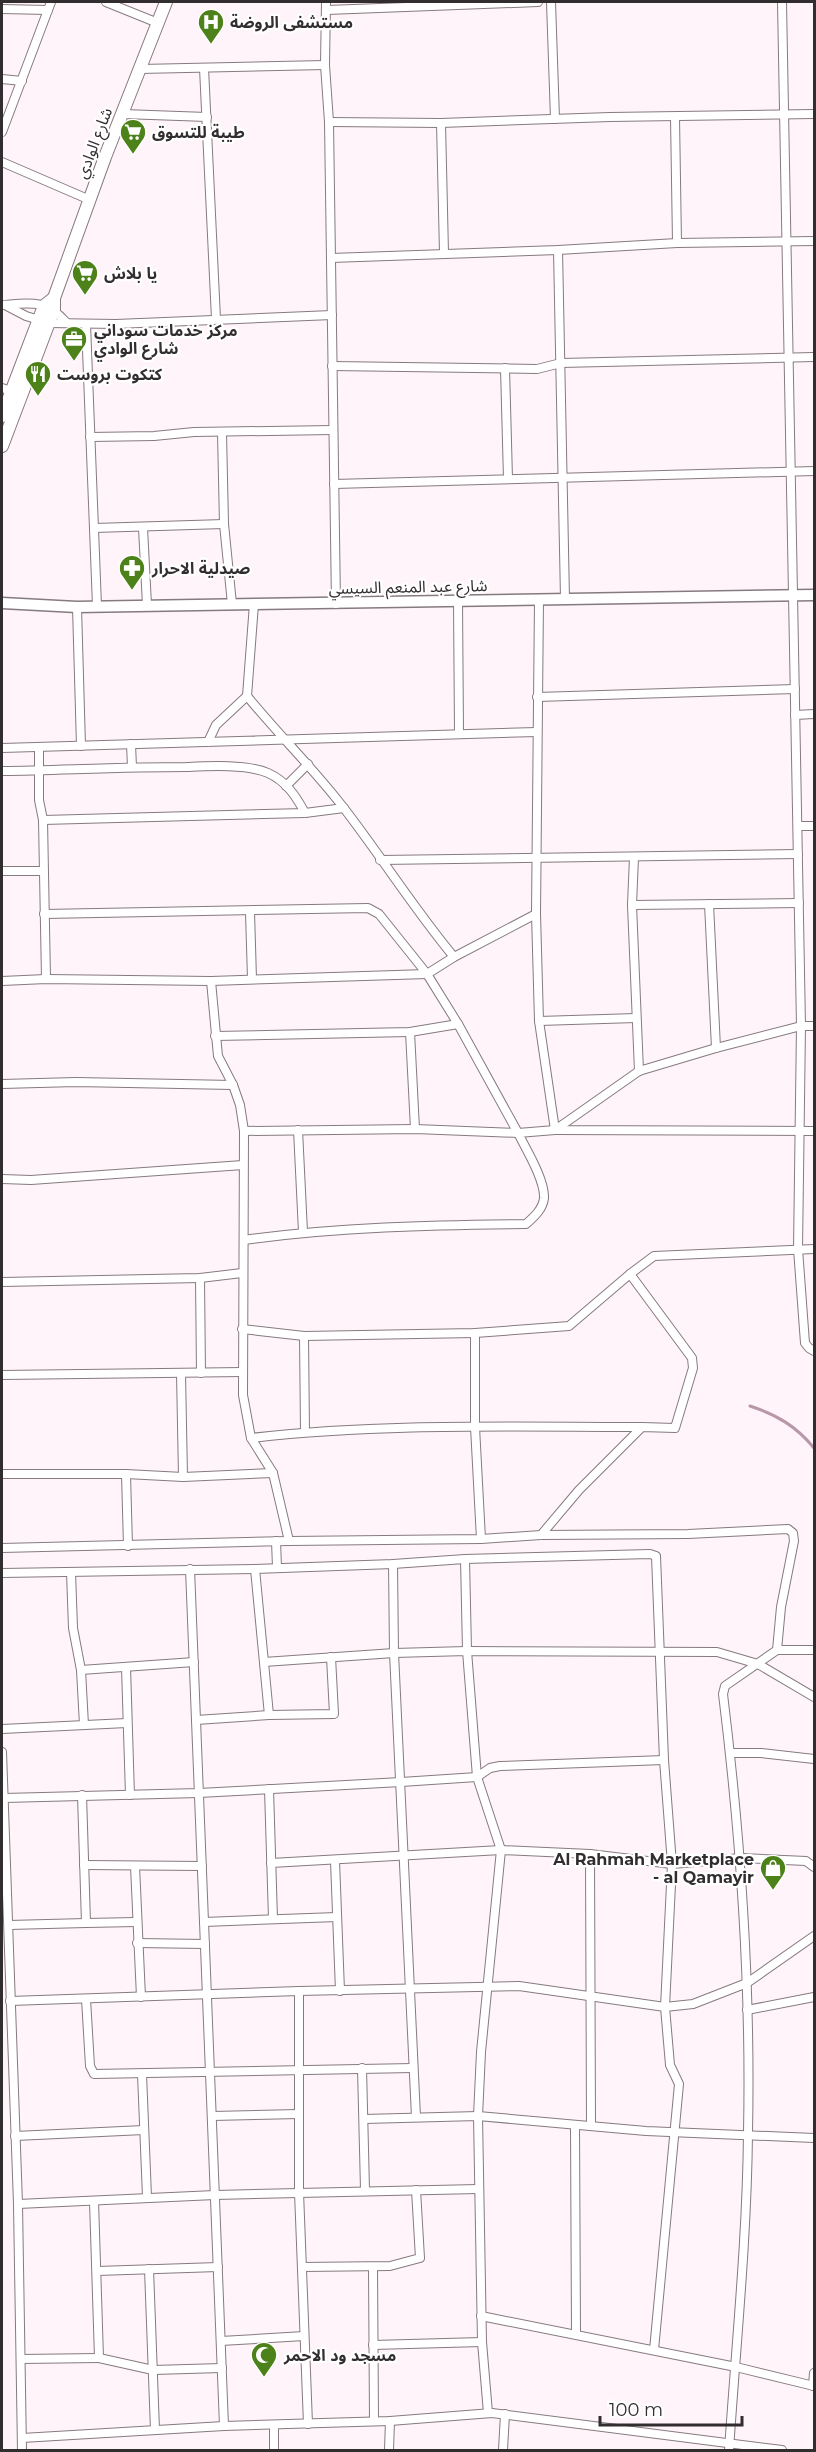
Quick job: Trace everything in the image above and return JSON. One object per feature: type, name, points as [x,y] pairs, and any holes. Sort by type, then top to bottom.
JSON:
[{"type":"main road","name":"شارع الوادي","points":[[2,446],[43,322],[166,2]]},
{"type":"main road","name":"شارع الوادي","points":[[2,416],[6,389],[43,322]]},
{"type":"street","points":[[106,2],[158,23]]},
{"type":"street","points":[[336,604],[333,315],[329,122],[325,65],[326,6],[538,2]]},
{"type":"street","points":[[551,2],[555,119]]},
{"type":"street","points":[[783,2],[801,1026],[798,1249],[806,1343],[814,1351]]},
{"type":"street","points":[[2,9],[50,6],[2,132]]},
{"type":"street","points":[[140,69],[325,65]]},
{"type":"street","points":[[204,68],[216,319]]},
{"type":"street","points":[[2,79],[22,81]]},
{"type":"street","points":[[123,114],[207,117]]},
{"type":"street","points":[[329,122],[441,123],[814,114]]},
{"type":"street","points":[[675,117],[677,243]]},
{"type":"street","points":[[441,123],[444,253]]},
{"type":"street","points":[[2,162],[90,200]]},
{"type":"street","points":[[331,258],[558,250],[677,243],[814,241]]},
{"type":"street","points":[[558,250],[565,599]]},
{"type":"street","points":[[3,305],[50,304],[66,322]]},
{"type":"street","points":[[3,305],[43,322],[86,324],[333,315]]},
{"type":"street","points":[[86,324],[97,606]]},
{"type":"street","points":[[333,366],[537,369],[561,363],[814,357]]},
{"type":"street","points":[[505,368],[508,479]]},
{"type":"street","points":[[90,437],[333,430]]},
{"type":"street","points":[[222,433],[224,524],[232,604]]},
{"type":"street","points":[[334,484],[814,471]]},
{"type":"street","points":[[94,528],[224,524]]},
{"type":"street","points":[[143,528],[147,605]]},
{"type":"street","name":"شارع عبد المنعم السيسي","points":[[2,603],[77,607],[814,595]]},
{"type":"street","points":[[539,599],[535,857],[538,882],[536,914],[538,1021],[555,1130]]},
{"type":"street","points":[[458,600],[459,734]]},
{"type":"street","points":[[208,742],[216,725],[247,696],[254,604]]},
{"type":"street","points":[[77,607],[81,746]]},
{"type":"street","points":[[537,697],[795,689]]},
{"type":"street","points":[[247,696],[344,808],[421,917],[454,957]]},
{"type":"street","points":[[795,715],[814,714]]},
{"type":"street","points":[[2,748],[537,732]]},
{"type":"street","points":[[132,744],[132,767]]},
{"type":"street","points":[[39,747],[46,979]]},
{"type":"street","points":[[286,786],[308,764]]},
{"type":"street","points":[[2,771],[216,766],[255,770],[266,772],[293,791],[305,813]]},
{"type":"street","points":[[43,820],[305,813],[344,808]]},
{"type":"street","points":[[798,826],[814,826]]},
{"type":"street","points":[[380,860],[798,854]]},
{"type":"street","points":[[634,857],[632,905],[639,1071]]},
{"type":"street","points":[[2,871],[43,871]]},
{"type":"street","points":[[632,905],[799,903]]},
{"type":"street","points":[[709,904],[716,1048]]},
{"type":"street","points":[[44,915],[368,908],[379,914],[427,974],[458,1024],[518,1132],[543,1185],[544,1199],[538,1213],[526,1224],[438,1225],[303,1232],[244,1240]]},
{"type":"street","points":[[250,912],[252,979]]},
{"type":"street","points":[[2,981],[46,979],[211,981],[427,974],[454,957],[536,914]]},
{"type":"street","points":[[211,981],[214,1036],[218,1056],[233,1085],[240,1105],[244,1131],[243,1395],[251,1438],[273,1473],[289,1541]]},
{"type":"street","points":[[538,1021],[636,1018]]},
{"type":"street","points":[[214,1036],[410,1032],[458,1024]]},
{"type":"street","points":[[555,1130],[639,1071],[801,1026],[814,1026]]},
{"type":"street","points":[[410,1032],[415,1129]]},
{"type":"street","points":[[2,1084],[76,1082],[233,1085]]},
{"type":"street","points":[[244,1131],[415,1129],[518,1132],[555,1130],[814,1131]]},
{"type":"street","points":[[298,1130],[303,1232]]},
{"type":"street","points":[[2,1179],[32,1180],[243,1165]]},
{"type":"street","points":[[242,1329],[304,1336],[475,1333],[569,1326],[654,1256],[814,1249]]},
{"type":"street","points":[[2,1282],[200,1278],[242,1273]]},
{"type":"street","points":[[251,1438],[305,1432],[475,1426],[675,1428],[694,1364],[692,1358],[630,1274]]},
{"type":"street","points":[[200,1278],[201,1373]]},
{"type":"street","points":[[475,1333],[475,1426],[481,1539]]},
{"type":"street","points":[[304,1336],[305,1432]]},
{"type":"street","points":[[2,1375],[243,1372]]},
{"type":"street","points":[[181,1373],[183,1478]]},
{"type":"street","points":[[541,1535],[579,1490],[642,1427]]},
{"type":"street","points":[[2,1474],[126,1474],[183,1478],[273,1473]]},
{"type":"street","points":[[126,1474],[128,1546]]},
{"type":"street","points":[[2,1548],[276,1541],[481,1539],[541,1535],[688,1534],[788,1529],[793,1533],[794,1540],[781,1607],[777,1650]]},
{"type":"street","points":[[276,1541],[277,1567]]},
{"type":"street","points":[[2,1573],[255,1569],[465,1559],[656,1556],[664,1760],[672,1864],[665,2007],[670,2065],[679,2084],[654,2350]]},
{"type":"street","points":[[465,1559],[467,1652],[477,1777],[501,1850],[487,1987],[478,2116],[482,2342],[488,2413]]},
{"type":"street","points":[[393,1564],[394,1653],[416,2117]]},
{"type":"street","points":[[190,1569],[224,2426]]},
{"type":"street","points":[[255,1569],[270,1715]]},
{"type":"street","points":[[71,1572],[73,1628],[81,1670],[84,1725]]},
{"type":"street","points":[[264,1662],[394,1653],[661,1650],[717,1652],[758,1664],[814,1697]]},
{"type":"street","points":[[729,2448],[736,2367],[748,2134],[747,1983],[741,1858],[724,1690],[777,1650],[814,1650]]},
{"type":"street","points":[[196,1720],[334,1714],[332,1657]]},
{"type":"street","points":[[81,1670],[194,1662]]},
{"type":"street","points":[[126,1667],[130,1795]]},
{"type":"street","points":[[2,1729],[127,1723]]},
{"type":"street","points":[[2,1752],[18,2204],[22,2451]]},
{"type":"street","points":[[731,1753],[761,1753],[814,1759]]},
{"type":"street","points":[[4,1798],[199,1793],[401,1782],[477,1777],[490,1768],[500,1766],[664,1760]]},
{"type":"street","points":[[269,1789],[273,1919]]},
{"type":"street","points":[[82,1795],[86,1923]]},
{"type":"street","points":[[271,1863],[501,1850],[590,1854],[672,1864],[741,1858],[806,1861],[814,1867]]},
{"type":"street","points":[[590,1854],[591,2126]]},
{"type":"street","points":[[335,1860],[340,1990]]},
{"type":"street","points":[[84,1865],[202,1866]]},
{"type":"street","points":[[135,1866],[141,1996]]},
{"type":"street","points":[[204,1922],[337,1917]]},
{"type":"street","points":[[9,1925],[136,1922]]},
{"type":"street","points":[[10,2001],[487,1987],[538,1988],[665,2007],[693,2004],[747,1983],[814,1936]]},
{"type":"street","points":[[137,1943],[205,1944]]},
{"type":"street","points":[[299,1991],[299,2192],[308,2424]]},
{"type":"street","points":[[747,2010],[814,1997]]},
{"type":"street","points":[[86,1999],[91,2071],[94,2074],[413,2068]]},
{"type":"street","points":[[362,2068],[365,2190]]},
{"type":"street","points":[[142,2074],[147,2197]]},
{"type":"street","points":[[212,2116],[299,2114]]},
{"type":"street","points":[[364,2119],[478,2116],[674,2132],[814,2138]]},
{"type":"street","points":[[575,2125],[576,2334]]},
{"type":"street","points":[[15,2136],[144,2130]]},
{"type":"street","points":[[18,2204],[299,2192],[478,2189]]},
{"type":"street","points":[[302,2267],[390,2266],[420,2258],[416,2190]]},
{"type":"street","points":[[94,2201],[99,2358]]},
{"type":"street","points":[[97,2271],[218,2267]]},
{"type":"street","points":[[372,2267],[374,2421]]},
{"type":"street","points":[[148,2269],[155,2430]]},
{"type":"street","points":[[482,2316],[736,2367],[814,2386],[814,2373]]},
{"type":"street","points":[[221,2341],[304,2336]]},
{"type":"street","points":[[373,2345],[482,2342]]},
{"type":"street","points":[[21,2359],[99,2358],[153,2370],[222,2368]]},
{"type":"street","points":[[22,2438],[224,2426],[390,2421],[488,2413],[729,2448],[782,2451]]},
{"type":"street","points":[[504,2451],[505,2414]]},
{"type":"street","points":[[389,2451],[390,2421]]},
{"type":"street","points":[[274,2426],[274,2451]]},
{"type":"waterway","points":[[750,1406],[785,1422],[800,1433],[814,1448]]},
{"type":"place","name":"مستشفى الروضة","points":[[211,45]]},
{"type":"place","name":"طيبة للتسوق","points":[[133,155]]},
{"type":"place","name":"يا بلاش","points":[[85,296]]},
{"type":"place","name":"مركز خدمات سوداني شارع الوادي","points":[[74,362]]},
{"type":"place","name":"كتكوت بروست","points":[[38,397]]},
{"type":"place","name":"صيدلية الاحرار","points":[[132,591]]},
{"type":"place","name":"Al Rahmah Marketplace - al Qamayir","points":[[773,1891]]},
{"type":"place","name":"مسجد ود الاحمر","points":[[264,2378]]}]
